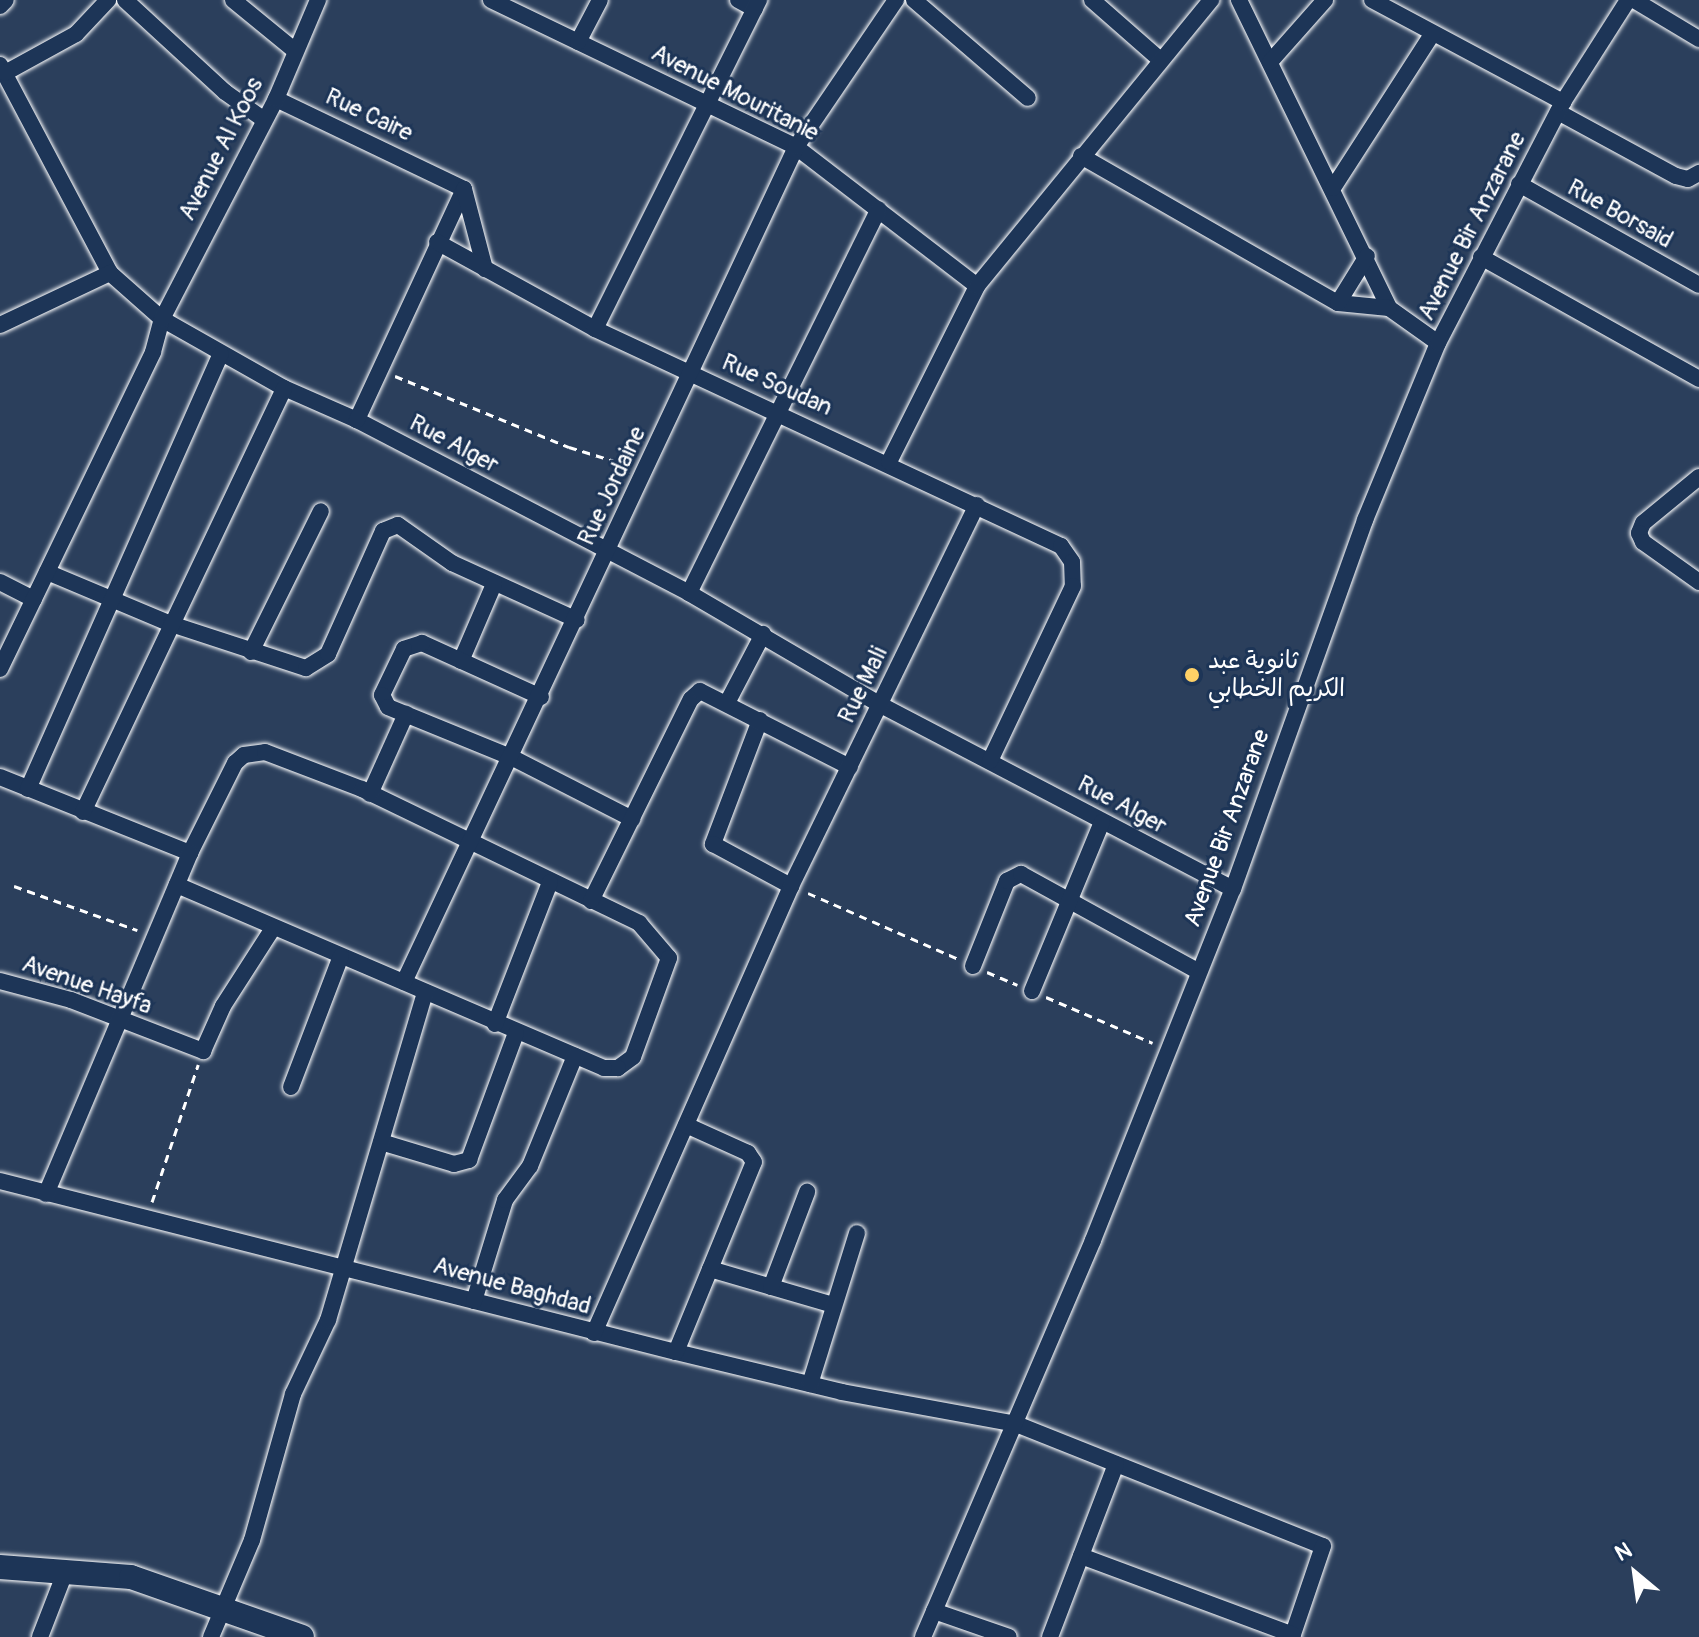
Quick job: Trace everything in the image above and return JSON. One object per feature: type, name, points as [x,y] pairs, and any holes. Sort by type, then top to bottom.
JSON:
[{"type":"main road","points":[[0,1567],[131,1577],[302,1637]]},
{"type":"street","points":[[0,6],[6,0]]},
{"type":"street","points":[[2,69],[76,34],[108,0]]},
{"type":"street","points":[[125,0],[225,92],[263,119]]},
{"type":"street","points":[[233,0],[294,50]]},
{"type":"street","name":"Avenue Al Koos","points":[[0,669],[153,352],[162,319],[276,99],[294,50],[318,0]]},
{"type":"street","name":"Avenue Mouritanie","points":[[491,0],[796,147],[977,286]]},
{"type":"street","points":[[578,42],[600,0]]},
{"type":"street","points":[[595,329],[757,4],[738,0]]},
{"type":"street","name":"Rue Jordaine","points":[[404,982],[513,758],[796,147],[896,0]]},
{"type":"street","points":[[914,0],[1028,98]]},
{"type":"street","points":[[1092,0],[1158,58]]},
{"type":"street","points":[[889,462],[977,286],[1158,58],[1211,0]]},
{"type":"street","points":[[1239,0],[1367,256],[1389,308]]},
{"type":"street","points":[[1270,62],[1325,0]]},
{"type":"street","points":[[1372,0],[1560,107],[1695,179]]},
{"type":"street","name":"Avenue Bir Anzarane","points":[[923,1637],[1016,1424],[1233,889],[1365,520],[1438,343],[1560,107],[1628,0]]},
{"type":"street","points":[[1634,0],[1699,39]]},
{"type":"street","points":[[1333,188],[1433,33]]},
{"type":"street","name":"Rue Alger","points":[[2,69],[110,273],[162,319],[284,388],[357,420],[689,593],[881,705],[1233,889]]},
{"type":"street","name":"Rue Caire","points":[[276,99],[443,176],[464,189]]},
{"type":"street","points":[[1081,156],[1338,303],[1389,308],[1438,343]]},
{"type":"street","name":"Rue Borsaid","points":[[1519,184],[1699,285]]},
{"type":"street","points":[[357,420],[464,189]]},
{"type":"street","points":[[464,189],[485,269]]},
{"type":"street","points":[[689,593],[879,209]]},
{"type":"street","name":"Rue Soudan","points":[[437,242],[595,329],[889,462],[1061,546],[1072,562],[1073,586],[990,761]]},
{"type":"street","points":[[1338,303],[1367,256]]},
{"type":"street","points":[[1481,257],[1699,379]]},
{"type":"street","points":[[0,325],[110,273]]},
{"type":"street","points":[[28,789],[221,354]]},
{"type":"street","points":[[83,812],[284,388]]},
{"type":"street","points":[[1699,477],[1643,523],[1639,533],[1643,542],[1699,582]]},
{"type":"street","name":"Rue Mali","points":[[594,1333],[791,886],[977,505]]},
{"type":"street","points":[[251,652],[321,511]]},
{"type":"street","points":[[47,572],[171,624],[306,668],[322,661],[389,526],[408,527],[433,550],[494,584],[577,620]]},
{"type":"street","points":[[0,582],[34,599]]},
{"type":"street","points":[[461,661],[494,584]]},
{"type":"street","points":[[727,703],[763,634]]},
{"type":"street","points":[[541,697],[422,643],[404,649],[382,695],[388,707],[513,758],[632,819]]},
{"type":"street","points":[[591,901],[695,694],[700,691],[850,767]]},
{"type":"street","points":[[370,794],[406,714]]},
{"type":"street","points":[[760,720],[713,844],[791,886]]},
{"type":"street","points":[[46,1194],[124,1018],[176,885],[190,853],[244,755],[265,752],[370,794],[639,923],[669,958],[633,1057],[618,1068],[604,1068],[516,1033],[176,885]]},
{"type":"street","points":[[0,777],[190,853]]},
{"type":"street","points":[[1032,991],[1102,822]]},
{"type":"street","points":[[973,966],[1013,875],[1070,899],[1199,972]]},
{"type":"street","points":[[495,1024],[550,882]]},
{"type":"street","points":[[203,1051],[223,1006],[273,928]]},
{"type":"street","points":[[291,1087],[341,956]]},
{"type":"street","name":"Avenue Hayfa","points":[[0,981],[124,1018],[203,1051]]},
{"type":"street","points":[[211,1637],[226,1608],[252,1540],[293,1394],[328,1320],[425,992]]},
{"type":"street","points":[[381,1142],[454,1164],[469,1160],[516,1033]]},
{"type":"street","points":[[474,1301],[505,1200],[530,1166],[575,1056]]},
{"type":"street","points":[[676,1352],[754,1162],[748,1153],[686,1125]]},
{"type":"street","name":"Avenue Baghdad","points":[[0,1181],[342,1266],[594,1333],[810,1384],[1016,1424],[1323,1546],[1292,1636]]},
{"type":"street","points":[[771,1287],[807,1192]]},
{"type":"street","points":[[810,1384],[857,1233]]},
{"type":"street","points":[[710,1269],[833,1305]]},
{"type":"street","points":[[1050,1637],[1116,1464]]},
{"type":"street","points":[[1081,1556],[1292,1636]]},
{"type":"street","points":[[40,1637],[66,1570]]},
{"type":"street","points":[[934,1611],[1009,1637]]},
{"type":"path","points":[[380,369],[569,447],[646,470]]},
{"type":"path","points":[[14,886],[156,937]]},
{"type":"path","points":[[147,1217],[203,1051]]},
{"type":"place","name":"ثانوية عبد الكريم الخطابي","points":[[1192,675]]}]
